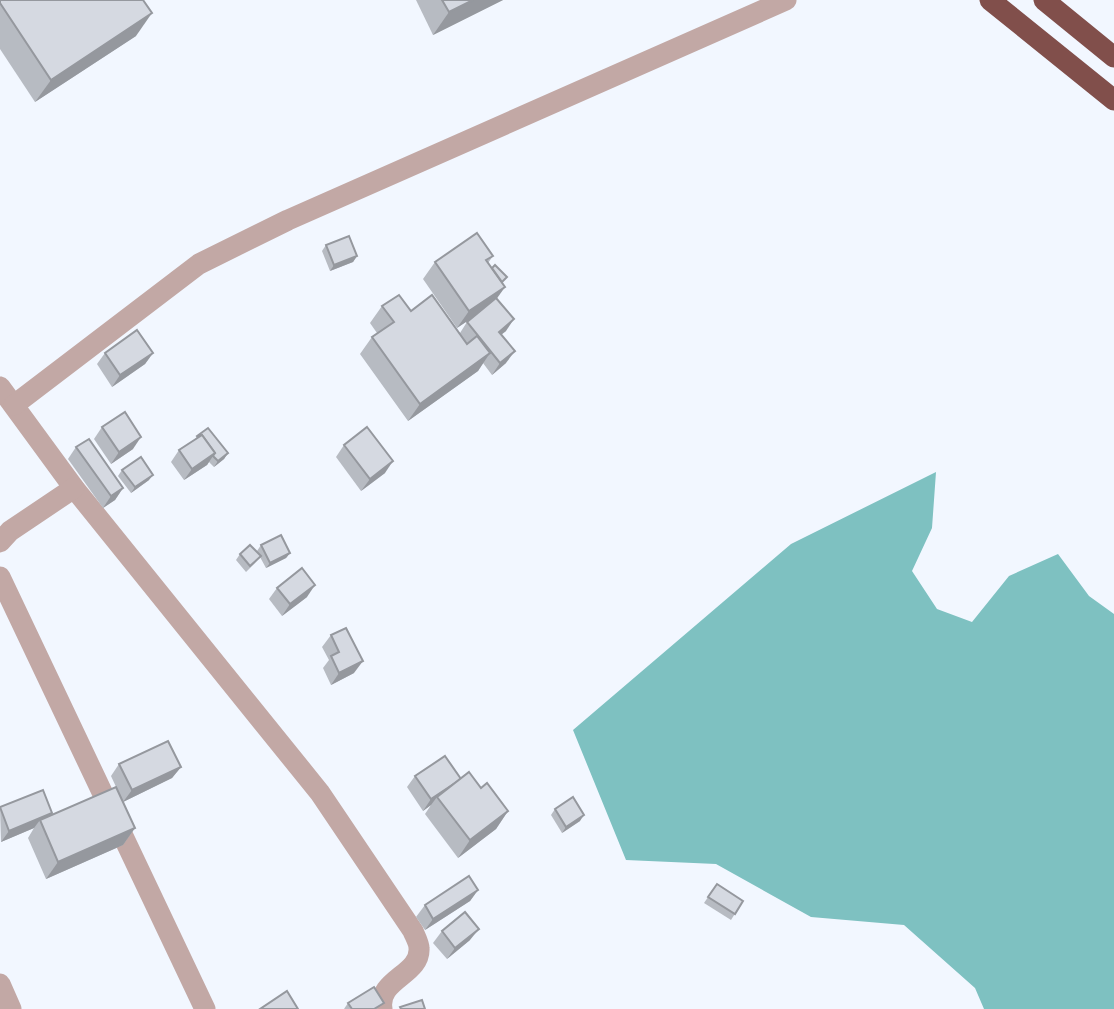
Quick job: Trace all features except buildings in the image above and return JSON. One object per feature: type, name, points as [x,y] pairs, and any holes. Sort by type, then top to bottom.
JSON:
[{"type":"highway","points":[[990,0],[1114,100]]},
{"type":"highway","points":[[1044,0],[1114,57]]},
{"type":"street","points":[[382,1009],[380,1001],[386,988],[416,961],[419,947],[413,931],[320,793],[74,488],[6,398],[199,264],[288,220],[786,0]]},
{"type":"street","points":[[0,542],[10,531],[74,488]]},
{"type":"street","points":[[0,578],[205,1009]]},
{"type":"street","points":[[0,984],[11,1009]]},
{"type":"water","points":[[936,472],[932,528],[912,571],[937,609],[972,622],[1009,576],[1058,554],[1089,596],[1114,614],[1114,1009],[984,1009],[975,988],[904,925],[811,917],[716,864],[626,860],[573,730],[791,544]]}]
